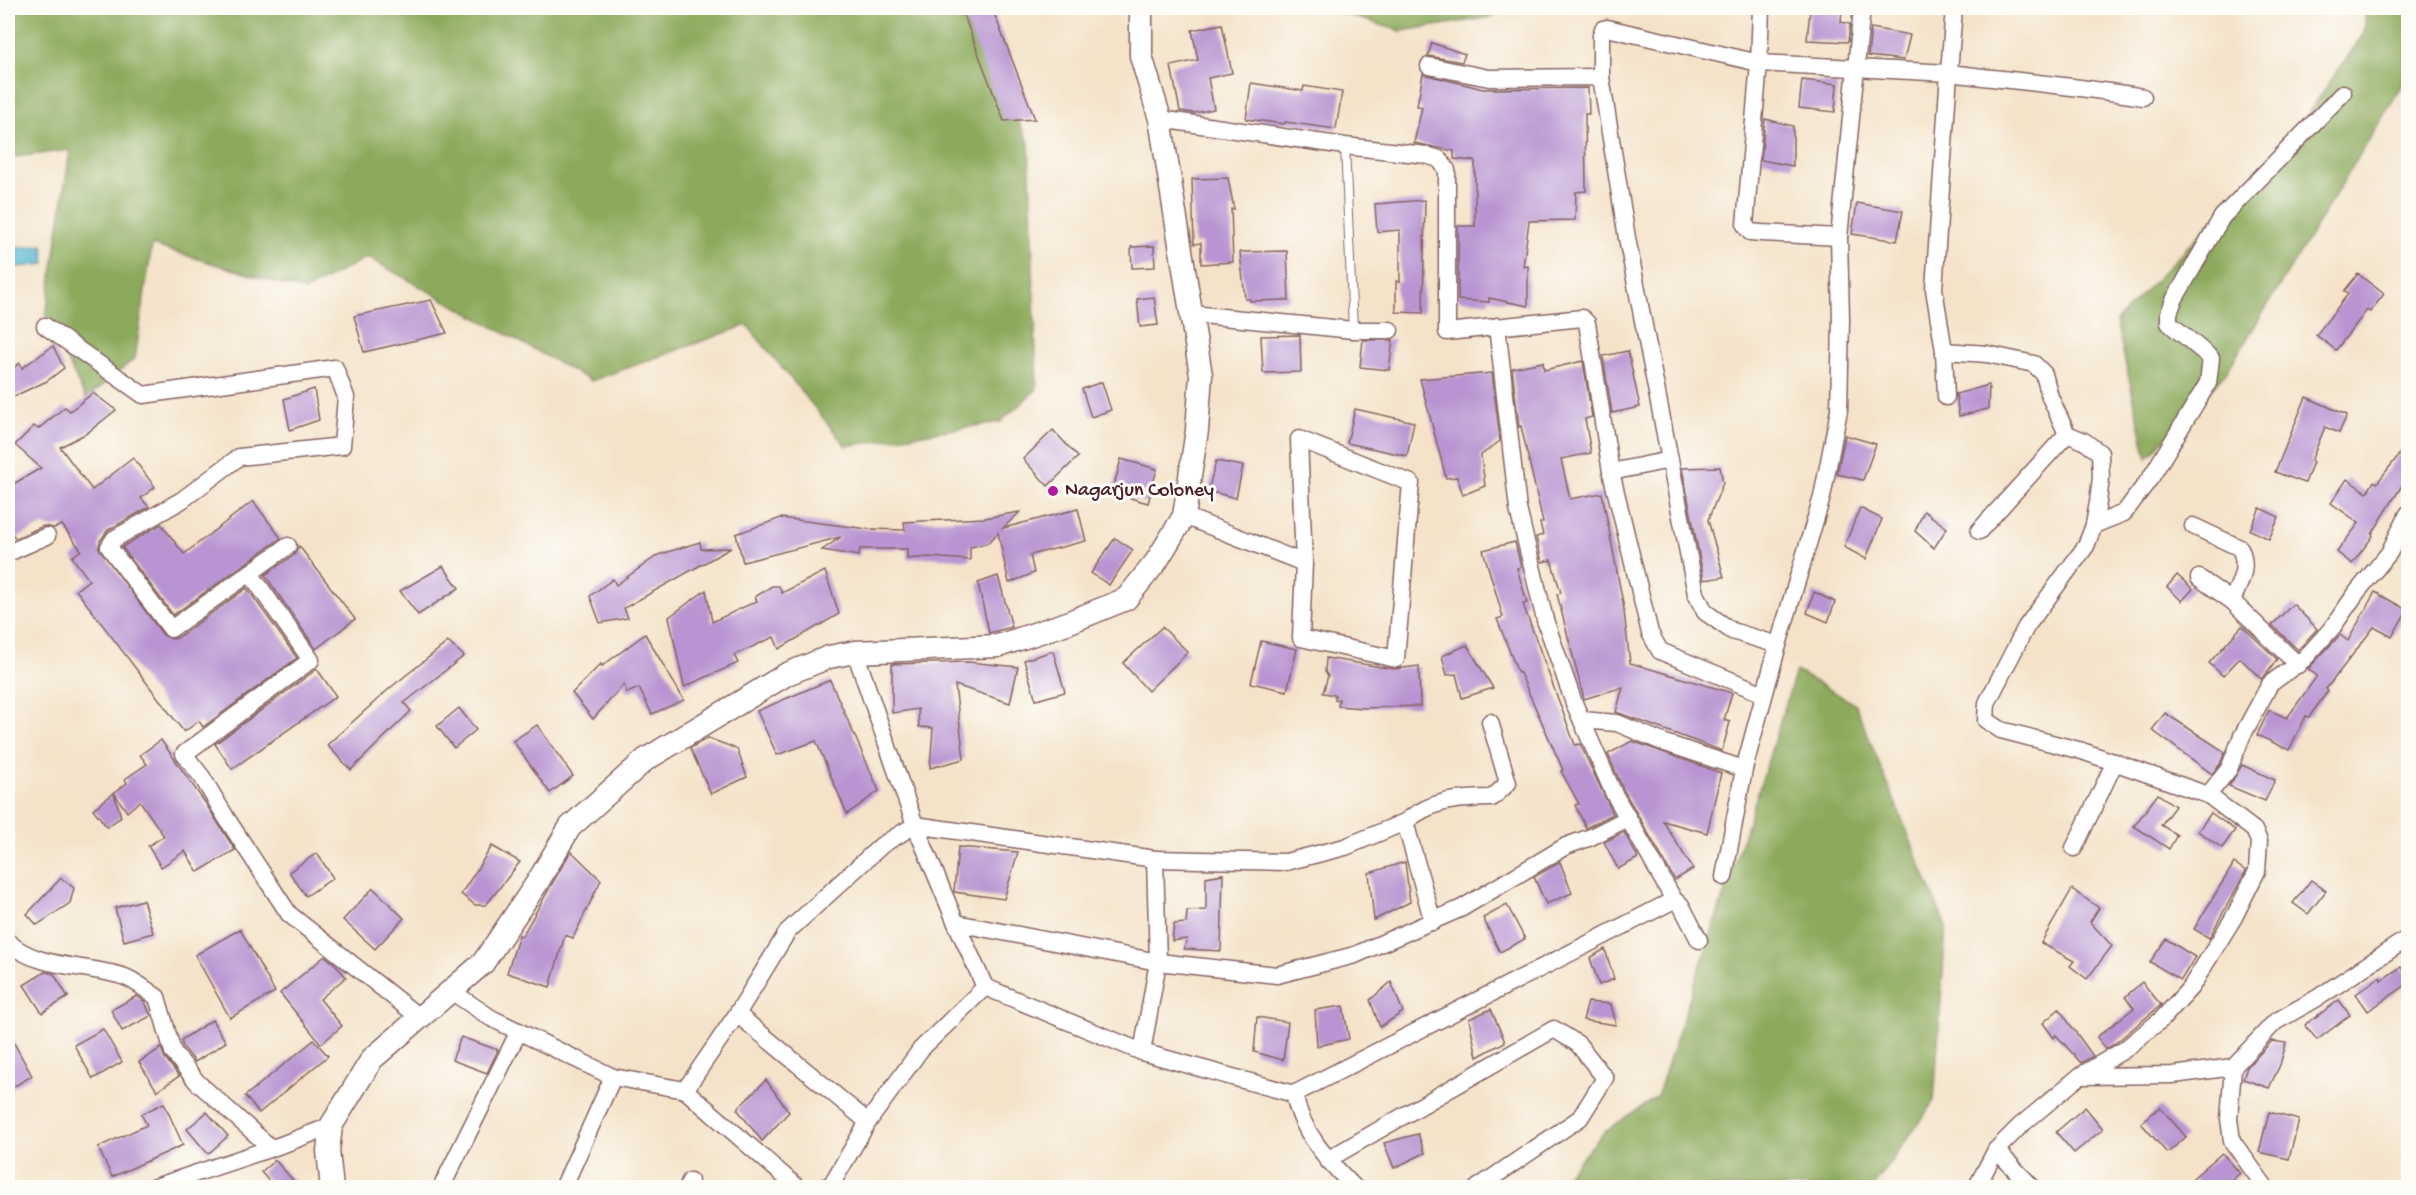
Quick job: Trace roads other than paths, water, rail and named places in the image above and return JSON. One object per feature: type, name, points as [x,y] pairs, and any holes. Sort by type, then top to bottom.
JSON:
[{"type":"main road","points":[[332,1188],[328,1151],[331,1126],[372,1059],[483,963],[537,883],[570,826],[645,760],[787,674],[829,657],[855,652],[998,646],[1126,599],[1156,562],[1184,516],[1197,430],[1201,375],[1160,119],[1141,56],[1141,8]]},
{"type":"street","points":[[1761,8],[1759,63],[1745,225],[1750,232],[1839,237]]},
{"type":"street","points":[[1724,877],[1744,769],[1822,497],[1839,410],[1841,319],[1839,237],[1862,8]]},
{"type":"street","points":[[1946,397],[1944,351],[1934,289],[1954,8]]},
{"type":"street","points":[[1778,645],[1732,631],[1705,612],[1696,594],[1627,238],[1601,77],[1603,29],[1607,28],[1759,63],[1856,66],[1948,73],[2045,86],[2085,87],[2142,97]]},
{"type":"street","points":[[1430,66],[1490,78],[1601,77]]},
{"type":"street","points":[[2094,525],[2124,513],[2151,477],[2208,383],[2211,358],[2169,323],[2169,313],[2174,300],[2222,217],[2343,93]]},
{"type":"street","points":[[1160,119],[1345,146],[1426,155],[1439,159],[1447,170],[1447,332],[1582,318],[1587,323],[1611,472],[1650,633],[1660,651],[1764,693]]},
{"type":"street","points":[[1192,314],[1353,330],[1390,330]]},
{"type":"street","points":[[45,326],[143,395],[335,368],[346,397],[342,446],[239,457],[182,500],[114,538],[109,547],[171,629],[288,546]]},
{"type":"street","points":[[1497,326],[1518,509],[1545,620],[1582,720],[1614,794],[1674,900],[1681,905],[1699,940]]},
{"type":"street","points":[[1944,351],[1988,354],[2034,364],[2044,374],[2050,397],[2067,434],[2084,441],[2100,453],[2101,478],[2094,525],[2086,546],[2026,627],[1987,703],[1986,720],[2001,730],[2082,751],[2208,795],[2254,830],[2259,841],[2257,871],[2234,917],[2191,987],[2162,1019],[2124,1050],[2080,1076],[2020,1126],[1996,1150],[1976,1188]]},
{"type":"street","points":[[1979,531],[2067,434]]},
{"type":"street","points":[[1299,439],[1412,483],[1396,659],[1301,638],[1304,563],[1299,439]]},
{"type":"street","points":[[1611,472],[1670,460]]},
{"type":"street","points":[[2208,795],[2229,769],[2242,736],[2270,684],[2298,665],[2331,628],[2389,553],[2409,514]]},
{"type":"street","points":[[1184,516],[1304,563]]},
{"type":"street","points":[[2193,526],[2240,548],[2245,560],[2243,576],[2232,601]]},
{"type":"street","points":[[8,554],[47,536]]},
{"type":"street","points":[[250,573],[311,660],[184,754],[202,777],[289,914],[420,1018]]},
{"type":"street","points":[[2199,578],[2232,601],[2298,665]]},
{"type":"street","points":[[855,652],[915,825],[986,987],[1142,1052],[1294,1094],[1674,900]]},
{"type":"street","points":[[1582,720],[1617,723],[1665,743],[1744,769]]},
{"type":"street","points":[[685,1090],[737,1014],[788,931],[882,845],[915,825],[1155,859],[1287,862],[1345,848],[1405,822],[1421,809],[1458,799],[1492,798],[1508,783],[1490,722]]},
{"type":"street","points":[[2074,848],[2115,762]]},
{"type":"street","points":[[956,923],[1158,962],[1276,975],[1355,955],[1433,922],[1462,908],[1566,846],[1591,837],[1628,818]]},
{"type":"street","points":[[1405,822],[1433,922]]},
{"type":"street","points":[[1142,1052],[1158,962],[1155,859]]},
{"type":"street","points":[[2080,1076],[2173,1075],[2233,1067],[2275,1023],[2409,938]]},
{"type":"street","points":[[8,942],[13,947],[42,960],[126,977],[157,998],[173,1052],[197,1082],[271,1148]]},
{"type":"street","points":[[822,1188],[831,1185],[868,1122],[921,1049],[986,987]]},
{"type":"street","points":[[451,991],[491,1018],[614,1077],[685,1090],[798,1188]]},
{"type":"street","points":[[737,1014],[868,1122]]},
{"type":"street","points":[[1327,1160],[1554,1029],[1578,1044],[1605,1078],[1580,1118],[1477,1188]]},
{"type":"street","points":[[441,1188],[519,1031]]},
{"type":"street","points":[[2233,1067],[2229,1119],[2232,1141],[2266,1188]]},
{"type":"street","points":[[562,1188],[614,1077]]},
{"type":"street","points":[[1294,1094],[1297,1113],[1327,1160],[1355,1188]]},
{"type":"street","points":[[152,1188],[331,1126]]},
{"type":"street","points":[[1996,1150],[2033,1188]]},
{"type":"lane","points":[[1345,146],[1353,330]]},
{"type":"water","points":[[43,245],[45,264],[8,268],[8,249]]},
{"type":"place","name":"Nagarjun Coloney","points":[[1053,491]]}]
